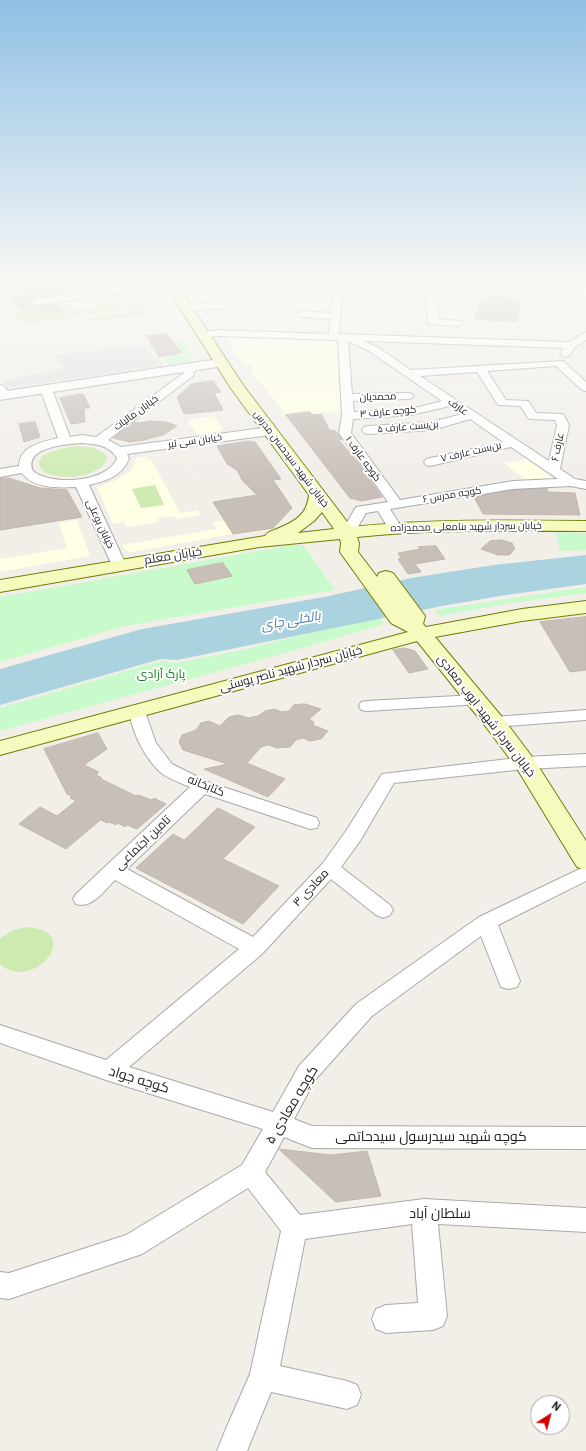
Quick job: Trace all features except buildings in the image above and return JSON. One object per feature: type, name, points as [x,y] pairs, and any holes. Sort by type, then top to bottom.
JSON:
[{"type":"main road","name":"خیابان شهید سیدحسن مدرس","points":[[205,354],[217,366]]},
{"type":"main road","name":"خیابان شهید سیدحسن مدرس","points":[[211,354],[225,381],[235,384],[349,538]]},
{"type":"main road","points":[[259,542],[290,531],[305,520],[316,507],[318,495]]},
{"type":"main road","name":"خیابان سردار شهید بنامعلی محمدزاده","points":[[349,538],[395,528],[467,525],[586,526]]},
{"type":"main road","points":[[349,538],[349,552],[406,623]]},
{"type":"main road","name":"خیابان معلم","points":[[0,586],[259,542],[349,538]]},
{"type":"main road","points":[[279,540],[300,543],[331,552],[362,568],[380,612],[406,623]]},
{"type":"main road","name":"خیابان سردار شهید ناصر پوستی","points":[[0,748],[375,646],[406,623],[522,615],[586,607]]},
{"type":"main road","points":[[375,646],[380,638],[406,623]]},
{"type":"main road","name":"خیابان سردار شهید ایوب معادی","points":[[406,623],[494,722],[525,763],[586,861]]},
{"type":"street","name":"کوچه عارف ۱","points":[[340,354],[347,398],[348,416],[345,433],[396,504]]},
{"type":"street","name":"عارف","points":[[380,354],[571,482]]},
{"type":"street","points":[[487,354],[497,367]]},
{"type":"street","points":[[559,363],[565,354]]},
{"type":"street","points":[[409,373],[559,363],[586,387]]},
{"type":"street","points":[[166,371],[217,366]]},
{"type":"street","points":[[2,393],[46,389],[166,371],[217,366]]},
{"type":"street","name":"عارف ۶","points":[[480,368],[502,403],[524,403],[533,417],[559,416],[563,425],[553,471]]},
{"type":"street","name":"خیابان مالیات","points":[[98,440],[189,374],[190,369]]},
{"type":"street","points":[[46,389],[65,440]]},
{"type":"street","name":"محمدیان","points":[[347,398],[408,396]]},
{"type":"street","name":"کوچه عارف ۳","points":[[348,416],[411,412],[451,402]]},
{"type":"street","name":"بن‌بست عارف ۵","points":[[368,430],[433,426],[471,415]]},
{"type":"street","name":"خیابان سی تیر","points":[[120,451],[270,431]]},
{"type":"street","points":[[65,440],[98,440],[111,445],[120,451],[123,458],[120,466],[111,473],[98,479],[81,483],[66,484],[45,481],[30,475],[25,468],[24,461],[29,454],[38,448],[65,440]]},
{"type":"street","name":"بن‌بست عارف ۷","points":[[430,462],[512,443]]},
{"type":"street","points":[[0,473],[25,468]]},
{"type":"street","points":[[571,482],[586,485]]},
{"type":"street","name":"کوچه مدرس ۶","points":[[349,538],[361,510],[514,485],[571,482]]},
{"type":"street","name":"خیابان بوعلی","points":[[81,483],[119,565]]},
{"type":"street","points":[[382,506],[395,528]]},
{"type":"street","points":[[367,706],[475,700]]},
{"type":"street","name":"کتابخانه","points":[[137,710],[139,721],[148,744],[166,768],[202,786],[310,823]]},
{"type":"street","points":[[494,722],[586,714]]},
{"type":"street","points":[[525,763],[586,760]]},
{"type":"street","name":"معادی ۳","points":[[109,1071],[255,948],[330,868],[353,836],[388,778],[525,763]]},
{"type":"street","name":"تامین اجتماعی","points":[[83,899],[202,786]]},
{"type":"street","points":[[330,868],[383,910]]},
{"type":"street","points":[[114,871],[255,948]]},
{"type":"street","name":"کوچه معادی ۵","points":[[0,1285],[9,1286],[134,1245],[251,1173],[307,1073],[364,1010],[486,922],[586,873]]},
{"type":"street","points":[[486,922],[509,981]]},
{"type":"street","name":"کوچه جواد","points":[[0,1034],[109,1071],[279,1124]]},
{"type":"street","name":"کوچه شهید سیدرسول سیدحاتمی","points":[[279,1124],[312,1137],[586,1138]]},
{"type":"street","points":[[232,1451],[264,1376],[294,1228],[251,1173]]},
{"type":"street","points":[[386,1319],[433,1316],[424,1211]]},
{"type":"street","name":"سلطان آباد","points":[[294,1228],[424,1211],[586,1220]]},
{"type":"street","points":[[264,1376],[347,1395]]},
{"type":"shaded area","points":[[150,354],[153,358],[158,357],[164,366],[7,388],[3,381],[65,368],[53,355]]},
{"type":"shaded area","points":[[237,354],[342,354],[344,413],[322,412],[321,414],[312,415],[309,412],[286,415],[251,373],[253,364],[244,364]]},
{"type":"shaded area","points":[[214,416],[224,430],[197,435],[187,420]]},
{"type":"shaded area","points":[[175,452],[146,457],[147,459],[151,459],[180,513],[198,510],[200,515],[176,519],[174,516],[158,518],[159,522],[126,527],[124,522],[113,524],[122,545],[97,487],[114,481],[126,474],[132,469],[136,458]]},
{"type":"shaded area","points":[[526,459],[553,478],[550,480],[527,481],[504,463]]},
{"type":"shaded area","points":[[204,487],[233,534],[131,552],[126,551],[122,545],[217,529],[213,522],[224,520]]},
{"type":"shaded area","points":[[77,520],[90,556],[0,572],[0,559],[67,548],[59,523]]},
{"type":"green space","points":[[190,354],[192,356],[191,361],[169,365],[163,357]]},
{"type":"green space","points":[[77,446],[94,449],[104,453],[107,459],[104,465],[96,470],[72,477],[57,476],[42,470],[39,463],[45,454],[59,449]]},
{"type":"green space","points":[[155,485],[164,505],[141,508],[132,489]]},
{"type":"green space","points":[[556,532],[586,533],[586,550],[560,551]]},
{"type":"green space","points":[[292,545],[303,545],[335,590],[125,626],[0,662],[0,597]]},
{"type":"green space","points":[[586,587],[586,593],[506,604],[440,616],[434,610]]},
{"type":"green space","name":"پارک آزادی","points":[[379,616],[384,624],[282,654],[0,731],[0,708],[162,661],[177,663],[242,650]]},
{"type":"green space","points":[[26,927],[44,931],[52,938],[53,948],[48,958],[38,966],[26,971],[13,971],[0,964],[0,939],[12,931]]},
{"type":"water","name":"بالخلی چای","points":[[586,555],[586,584],[506,595],[442,606],[177,660],[161,659],[0,705],[0,669],[142,629],[324,597],[411,578],[494,565]]}]
